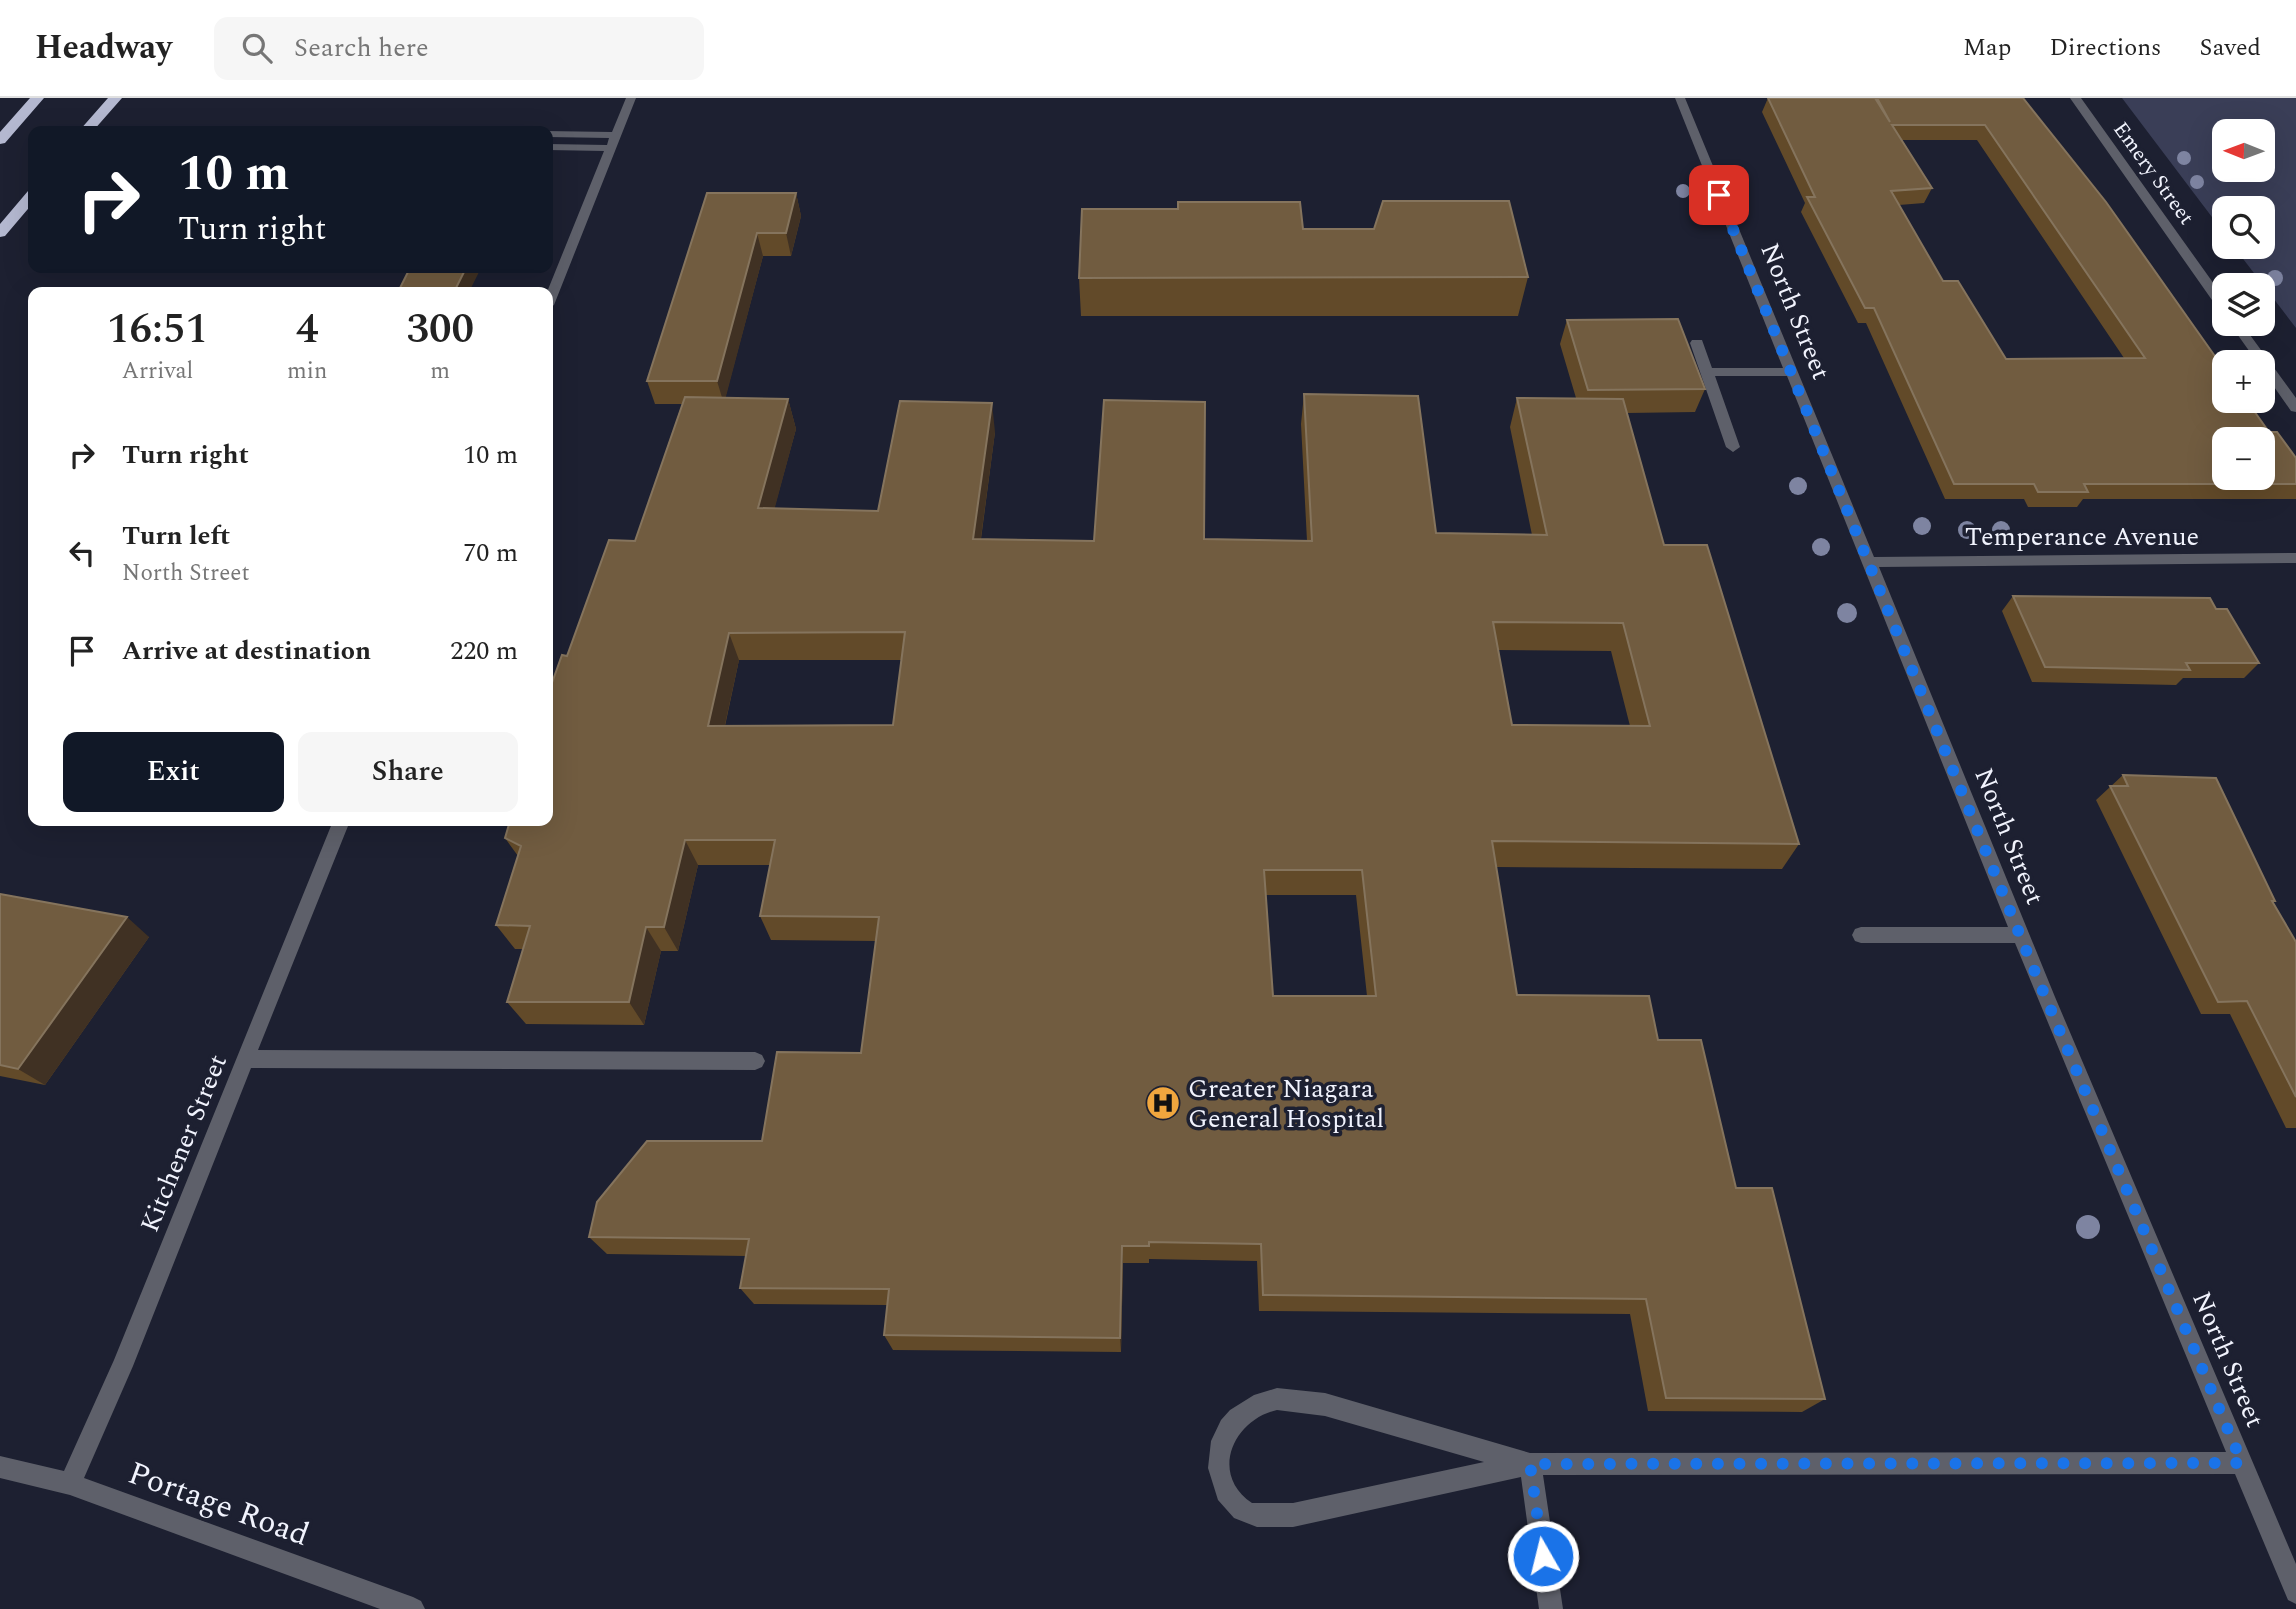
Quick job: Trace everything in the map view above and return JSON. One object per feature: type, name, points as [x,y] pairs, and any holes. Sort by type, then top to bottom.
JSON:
[{"type":"highway","points":[[0,140],[37,98]]},
{"type":"highway","points":[[90,126],[115,98]]},
{"type":"highway","points":[[0,233],[28,200]]},
{"type":"street","points":[[553,293],[631,98]]},
{"type":"street","name":"North Street","points":[[1680,98],[2020,935],[2296,1592]]},
{"type":"street","name":"Emery Street","points":[[2075,98],[2212,290]]},
{"type":"street","points":[[553,134],[616,135]]},
{"type":"street","points":[[553,147],[611,148]]},
{"type":"street","points":[[2245,336],[2296,408]]},
{"type":"street","points":[[1697,343],[1733,447]]},
{"type":"street","points":[[1707,372],[1790,372]]},
{"type":"street","name":"Temperance Avenue","points":[[1868,562],[2296,558]]},
{"type":"street","name":"Kitchener Street","points":[[70,1484],[122,1366],[339,826]]},
{"type":"street","points":[[1861,935],[2020,935]]},
{"type":"street","points":[[244,1059],[755,1061]]},
{"type":"street","points":[[1530,1464],[1322,1405],[1280,1399],[1261,1402],[1244,1410],[1231,1424],[1217,1457],[1228,1496],[1244,1511],[1263,1517],[1293,1515],[1530,1464],[2242,1463]]},
{"type":"street","points":[[1530,1464],[1551,1609]]},
{"type":"street","name":"Portage Road","points":[[0,1467],[70,1484],[413,1609]]},
{"type":"shaded area","points":[[2122,98],[2296,98],[2296,328],[2275,301],[2275,273],[2254,273],[2243,259],[2275,259],[2275,196],[2212,196],[2212,217]]},
{"type":"building","points":[[1768,98],[1875,98],[1890,122],[1877,98],[2023,98],[2106,202],[2212,352],[2212,413],[2256,413],[2265,427],[2212,427],[2212,484],[2084,484],[2088,492],[2038,492],[2034,484],[1954,484],[1874,308],[1865,308],[1807,197],[1815,197]],"holes":[[[1892,125],[1985,125],[2145,358],[2006,359],[1958,281],[1943,281],[1891,191],[1932,188]]]},
{"type":"building","points":[[707,193],[796,193],[786,233],[757,233],[717,381],[647,381]]},
{"type":"building","points":[[1383,201],[1509,201],[1528,277],[1079,278],[1082,209],[1178,209],[1178,202],[1300,202],[1303,229],[1374,229]]},
{"type":"building","points":[[408,273],[464,273],[456,287],[400,287]]},
{"type":"building","points":[[1678,319],[1705,389],[1588,390],[1567,320]]},
{"type":"building","points":[[1304,394],[1418,396],[1436,533],[1547,535],[1517,398],[1623,399],[1664,545],[1707,545],[1799,844],[1492,841],[1517,995],[1649,996],[1658,1040],[1701,1040],[1736,1188],[1772,1188],[1825,1399],[1666,1398],[1646,1299],[1263,1295],[1261,1244],[1149,1242],[1149,1246],[1122,1246],[1120,1338],[884,1335],[889,1289],[740,1288],[749,1239],[589,1237],[597,1202],[647,1141],[762,1141],[777,1052],[861,1053],[879,917],[760,916],[775,840],[685,840],[664,927],[646,927],[629,1002],[507,1002],[530,926],[496,925],[521,846],[505,838],[509,826],[553,826],[553,680],[562,655],[567,656],[609,540],[635,541],[685,397],[788,399],[758,508],[878,511],[900,401],[992,403],[973,539],[1094,541],[1104,400],[1205,402],[1204,539],[1312,541]],"holes":[[[1493,622],[1623,623],[1650,726],[1512,725]],[[905,632],[893,725],[708,726],[729,633]],[[1264,870],[1362,870],[1376,996],[1273,996]]]},
{"type":"building","points":[[2275,432],[2296,458],[2296,484],[2275,484]]},
{"type":"building","points":[[2013,596],[2210,598],[2216,609],[2227,609],[2259,663],[2186,663],[2190,670],[2045,667]]},
{"type":"building","points":[[2123,775],[2216,778],[2275,901],[2272,901],[2296,942],[2296,1097],[2247,1001],[2218,1002],[2110,786],[2128,786]]},
{"type":"building","points":[[0,894],[127,917],[18,1069],[0,1065]]},
{"type":"place","name":"Greater Niagara General Hospital","points":[[1163,1103]]},
{"type":"route","points":[[1543,1556],[1530,1464],[2242,1463],[2037,977],[1719,195]]}]
